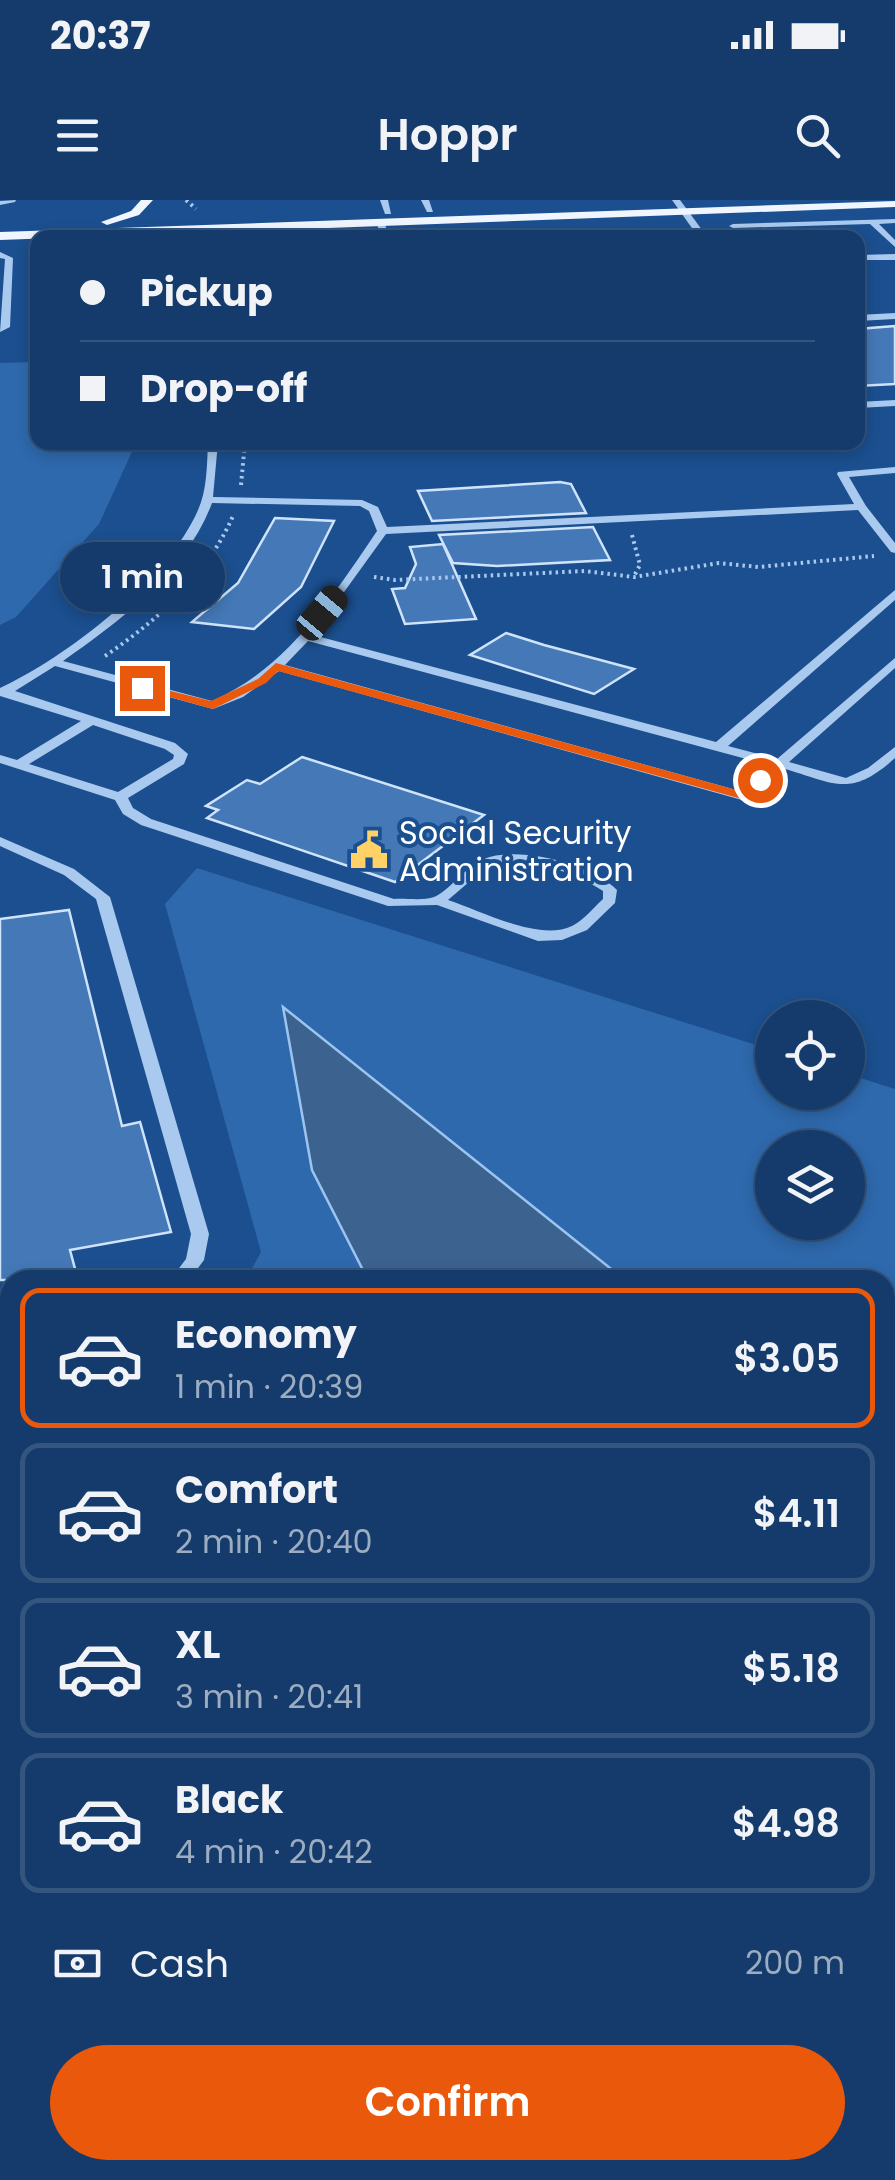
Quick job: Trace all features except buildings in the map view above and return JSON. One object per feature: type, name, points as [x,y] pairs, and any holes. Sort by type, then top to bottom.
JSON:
[{"type":"main road","points":[[107,222],[135,213],[147,200]]},
{"type":"main road","points":[[118,230],[384,211],[712,200]]},
{"type":"main road","points":[[384,211],[427,205],[895,204]]},
{"type":"main road","points":[[0,226],[107,222],[177,225]]},
{"type":"main road","points":[[0,236],[30,236]]},
{"type":"street","points":[[0,204],[12,200]]},
{"type":"street","points":[[679,204],[698,230]]},
{"type":"street","points":[[830,206],[872,222],[895,245]]},
{"type":"street","points":[[737,230],[734,226],[895,221]]},
{"type":"street","points":[[827,223],[834,230]]},
{"type":"street","points":[[805,224],[811,230]]},
{"type":"street","points":[[753,225],[756,230]]},
{"type":"street","points":[[0,255],[9,258],[2,299],[5,328],[0,330]]},
{"type":"street","points":[[865,258],[895,257]]},
{"type":"street","points":[[865,318],[895,316]]},
{"type":"street","points":[[865,405],[895,403]]},
{"type":"street","points":[[2,692],[53,662],[112,618],[167,565],[203,512],[212,450]]},
{"type":"street","points":[[895,470],[842,474],[861,507],[895,550]]},
{"type":"street","points":[[205,500],[362,503],[374,509],[383,531]]},
{"type":"street","points":[[383,531],[861,507]]},
{"type":"street","points":[[53,662],[213,705],[262,681],[303,636],[383,531]]},
{"type":"street","points":[[718,747],[895,594]]},
{"type":"street","points":[[303,636],[847,782],[873,772],[895,751]]},
{"type":"street","points":[[276,666],[742,796],[895,662]]},
{"type":"street","points":[[2,692],[181,754],[179,761],[120,797]]},
{"type":"street","points":[[18,765],[92,720]]},
{"type":"street","points":[[0,759],[120,797],[128,811],[146,822],[393,903],[438,901],[538,936],[562,935],[582,927],[610,900],[610,890],[597,879],[571,870],[518,855],[500,856],[478,865],[438,901]]},
{"type":"street","points":[[0,841],[70,872],[103,897],[200,1234],[195,1260],[187,1270]]},
{"type":"path","points":[[628,518],[640,565],[634,577]]},
{"type":"path","points":[[353,574],[396,580],[586,571],[634,577],[719,563],[758,567],[876,556]]},
{"type":"shaded area","points":[[30,362],[30,450],[133,450],[99,524],[16,617],[0,625],[0,363]]},
{"type":"shaded area","points":[[197,868],[755,1045],[755,1110],[865,1110],[865,1079],[895,1089],[895,1270],[612,1270],[284,1008],[312,1170],[363,1270],[251,1270],[261,1252],[165,904]]},
{"type":"shaded area","points":[[283,1007],[612,1270],[363,1270],[312,1170]]},
{"type":"place","name":"Social Security Administration","points":[[369,850]]},
{"type":"route","points":[[142,688],[213,705],[262,681],[276,666],[742,796],[760,780]]}]
